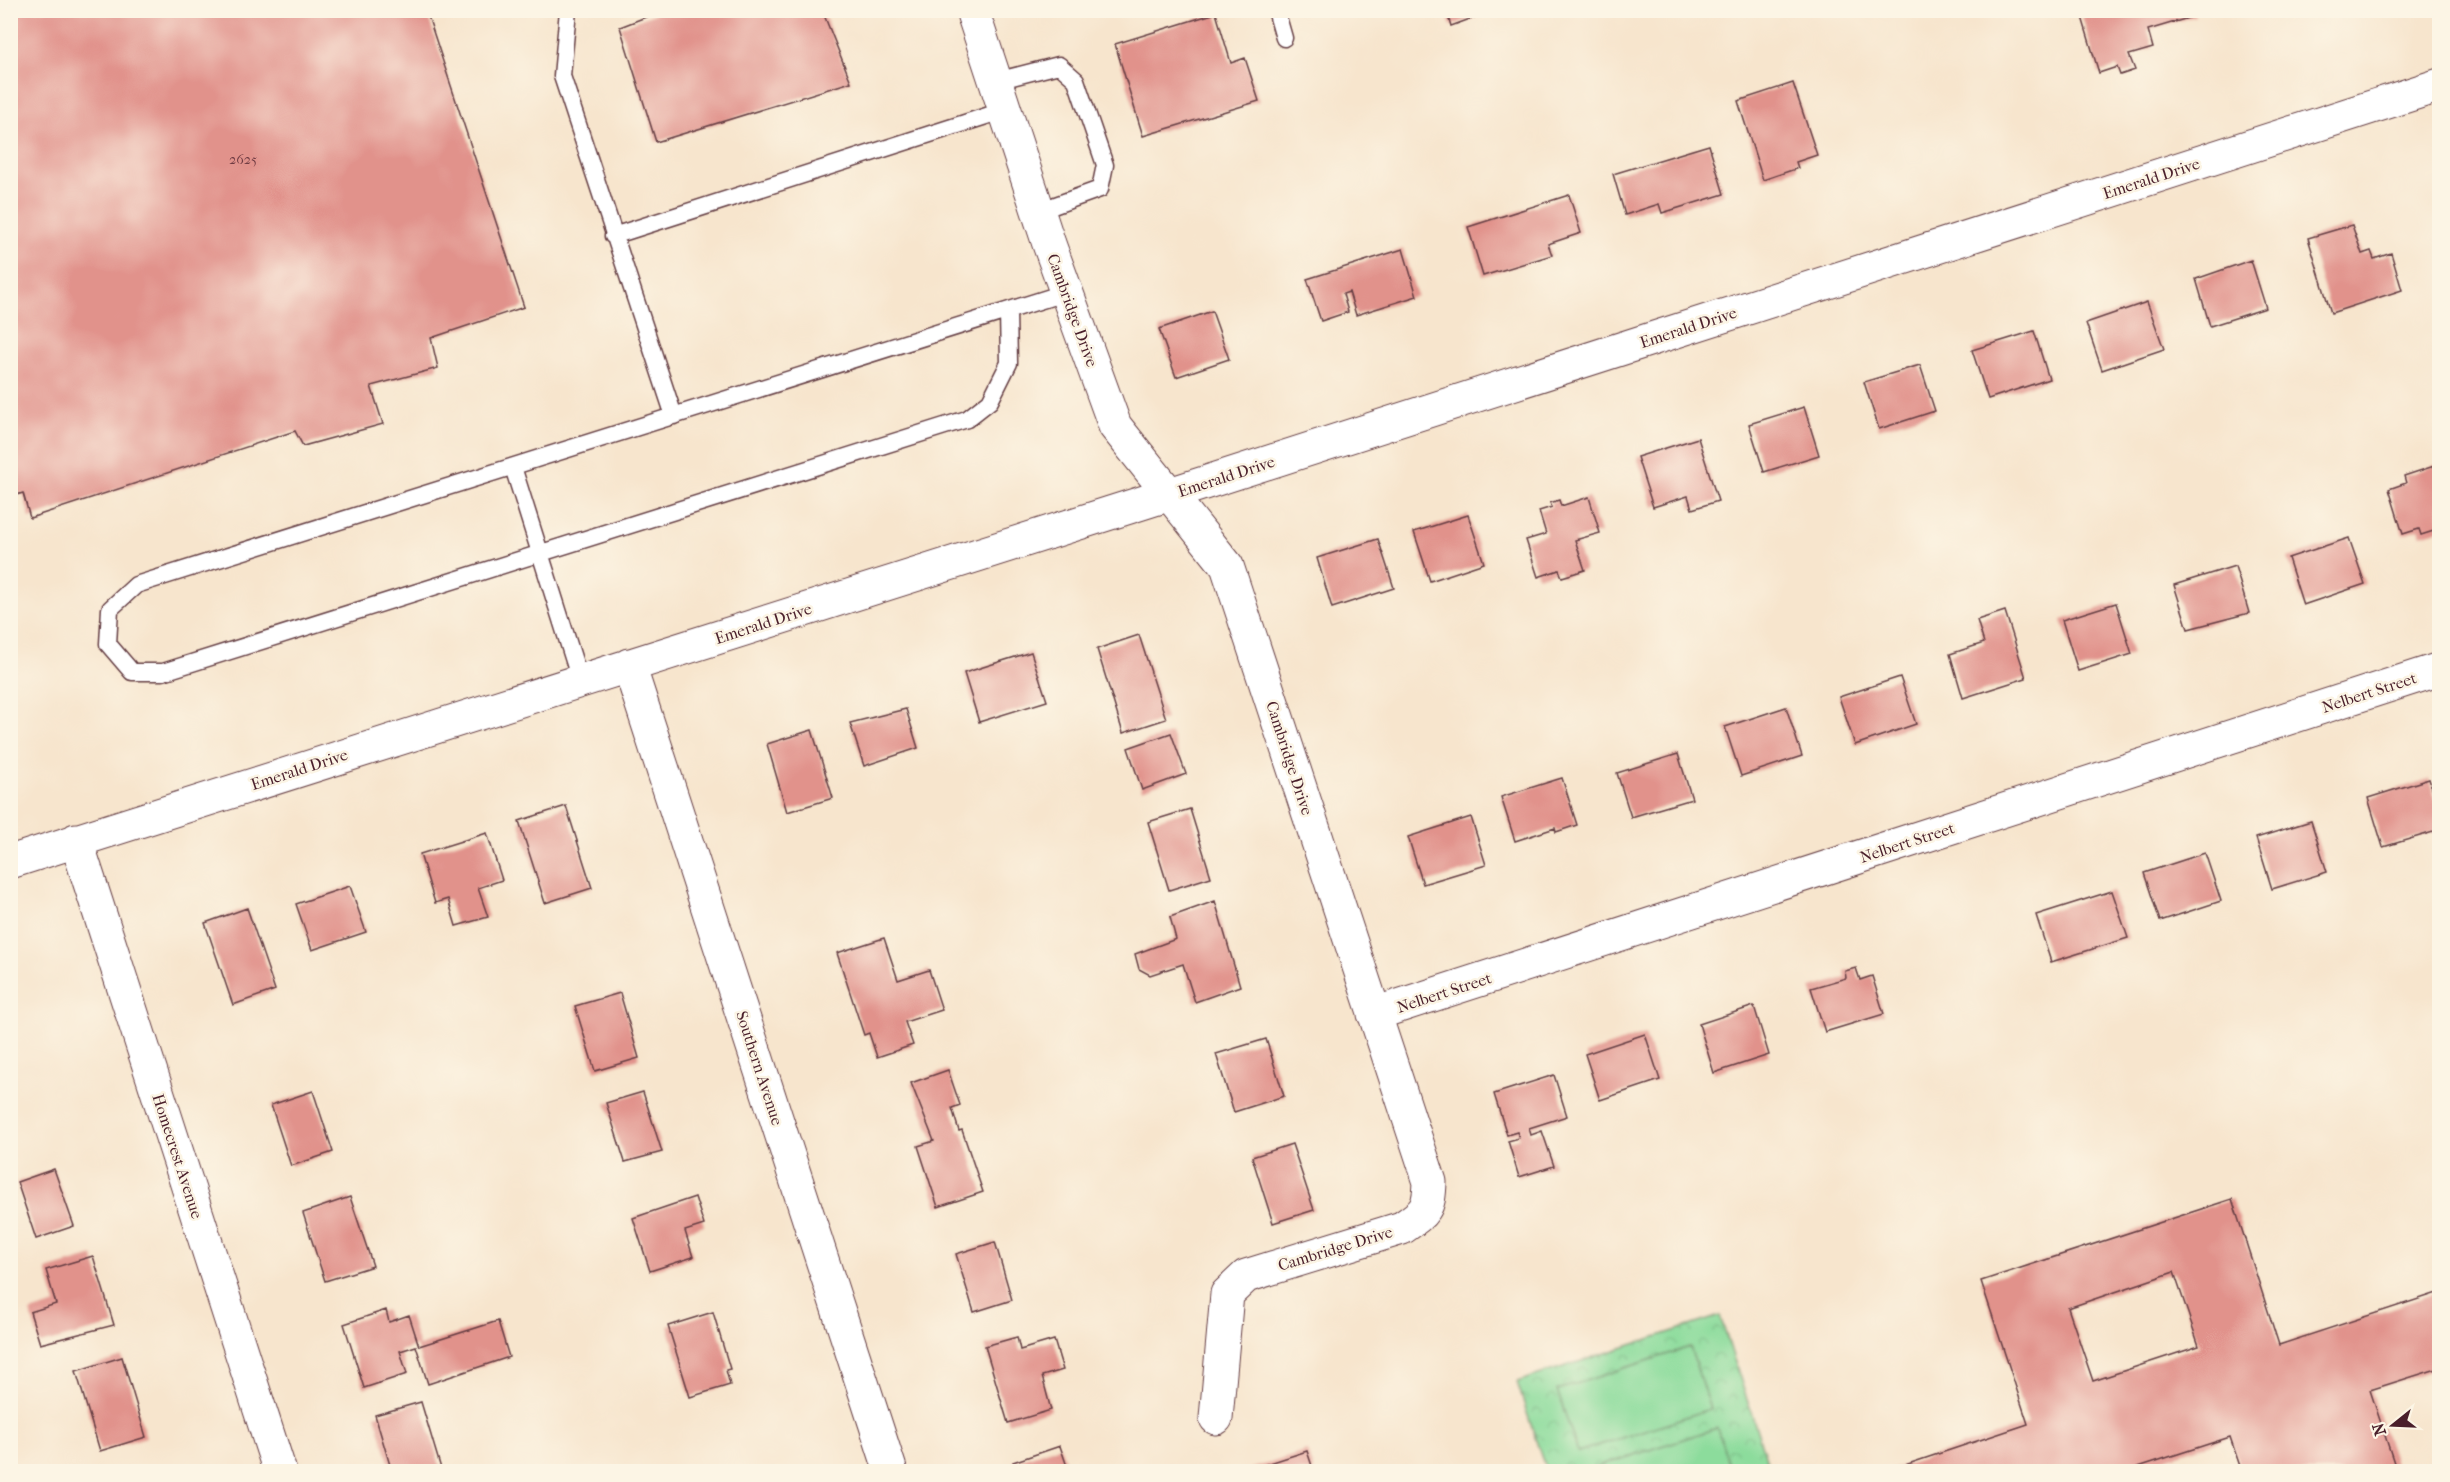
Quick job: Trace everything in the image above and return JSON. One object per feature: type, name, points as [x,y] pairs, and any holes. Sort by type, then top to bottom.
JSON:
[{"type":"street","name":"Cambridge Drive","points":[[972,10],[1039,211],[1115,426],[1227,566],[1430,1182],[1430,1202],[1424,1213],[1402,1228],[1246,1276],[1235,1283],[1227,1294],[1216,1418]]},
{"type":"street","name":"Emerald Drive","points":[[10,862],[1170,494],[2439,85]]},
{"type":"street","name":"Southern Avenue","points":[[629,665],[891,1472]]},
{"type":"street","name":"Nelbert Street","points":[[1374,1014],[2439,669]]},
{"type":"street","name":"Homecrest Avenue","points":[[76,840],[280,1472]]},
{"type":"lane","points":[[568,10],[562,76],[674,416]]},
{"type":"lane","points":[[1276,10],[1284,38]]},
{"type":"lane","points":[[613,236],[1000,96],[1059,65],[1076,80],[1105,165],[1100,189],[1039,211]]},
{"type":"lane","points":[[1008,311],[1009,363],[990,401],[968,419],[163,672],[132,672],[108,644],[110,609],[136,585],[1067,292]]},
{"type":"lane","points":[[513,467],[580,680]]},
{"type":"green space","points":[[1720,1316],[1770,1471],[1546,1471],[1517,1382]]},
{"type":"green space","points":[[1690,1347],[1710,1409],[1578,1452],[1557,1390]]},
{"type":"green space","points":[[1717,1428],[1731,1471],[1585,1471]]},
{"type":"building","points":[[10,10],[426,10],[524,307],[431,338],[438,368],[371,386],[383,424],[303,446],[295,431],[30,518],[23,493],[10,497]]},
{"type":"building","points":[[655,10],[822,10],[851,82],[656,142],[620,27],[656,13]]},
{"type":"building","points":[[1446,10],[1492,10],[1492,11],[1451,26]]},
{"type":"building","points":[[2104,10],[2193,10],[2195,16],[2148,30],[2153,48],[2129,55],[2135,70],[2120,75],[2117,67],[2099,73],[2082,17]]},
{"type":"building","points":[[2311,10],[2328,10],[2328,11],[2313,16]]},
{"type":"building","points":[[1216,13],[1231,63],[1245,58],[1259,101],[1143,136],[1115,44]]},
{"type":"building","points":[[1793,83],[1817,155],[1796,162],[1798,168],[1763,180],[1738,101]]},
{"type":"building","points":[[1709,145],[1724,194],[1662,213],[1659,204],[1625,215],[1613,174]]},
{"type":"building","points":[[1569,195],[1581,233],[1548,244],[1552,255],[1483,276],[1468,227]]},
{"type":"building","points":[[2352,225],[2362,254],[2371,251],[2374,259],[2391,253],[2402,290],[2331,313],[2308,238]]},
{"type":"building","points":[[1403,249],[1417,296],[1356,315],[1349,292],[1343,294],[1348,312],[1321,321],[1307,279]]},
{"type":"building","points":[[2251,260],[2266,308],[2210,326],[2196,279]]},
{"type":"building","points":[[2147,302],[2164,349],[2102,370],[2086,323]]},
{"type":"building","points":[[1212,311],[1229,359],[1176,377],[1159,329]]},
{"type":"building","points":[[2034,331],[2049,379],[1988,399],[1972,350]]},
{"type":"building","points":[[1920,365],[1935,411],[1879,429],[1864,382]]},
{"type":"building","points":[[1804,407],[1819,455],[1764,472],[1749,424]]},
{"type":"building","points":[[1698,438],[1718,501],[1692,509],[1688,496],[1653,507],[1637,457]]},
{"type":"building","points":[[2440,464],[2440,529],[2421,535],[2419,529],[2403,534],[2389,489],[2406,483],[2404,476]]},
{"type":"building","points":[[1589,497],[1600,533],[1575,540],[1585,570],[1562,577],[1559,570],[1538,577],[1526,540],[1546,534],[1539,511],[1552,507],[1550,503],[1559,500],[1561,506]]},
{"type":"building","points":[[1468,515],[1484,563],[1430,581],[1414,532]]},
{"type":"building","points":[[2349,538],[2365,584],[2303,605],[2288,558]]},
{"type":"building","points":[[1378,539],[1394,588],[1332,608],[1317,558]]},
{"type":"building","points":[[2235,566],[2249,613],[2188,629],[2174,585]]},
{"type":"building","points":[[2116,603],[2132,654],[2078,671],[2062,620]]},
{"type":"building","points":[[2005,611],[2026,678],[1963,698],[1950,654],[1984,643],[1977,620]]},
{"type":"building","points":[[1139,635],[1166,719],[1123,733],[1097,649]]},
{"type":"building","points":[[1031,652],[1047,701],[979,722],[964,673]]},
{"type":"building","points":[[1900,677],[1916,724],[1855,745],[1839,697]]},
{"type":"building","points":[[1786,707],[1802,756],[1741,776],[1725,727]]},
{"type":"building","points":[[906,709],[918,748],[864,766],[850,723]]},
{"type":"building","points":[[812,730],[833,798],[787,812],[767,744]]},
{"type":"building","points":[[1171,733],[1186,774],[1142,790],[1128,748]]},
{"type":"building","points":[[1678,754],[1692,799],[1631,817],[1617,773]]},
{"type":"building","points":[[1562,778],[1577,825],[1556,832],[1555,828],[1515,841],[1501,797]]},
{"type":"building","points":[[2429,779],[2440,813],[2440,830],[2383,847],[2368,798]]},
{"type":"building","points":[[566,806],[592,888],[545,903],[519,821]]},
{"type":"building","points":[[1190,809],[1211,877],[1169,890],[1148,822]]},
{"type":"building","points":[[1471,817],[1486,865],[1423,884],[1408,837]]},
{"type":"building","points":[[2311,821],[2327,872],[2272,889],[2256,838]]},
{"type":"building","points":[[487,833],[502,880],[478,888],[488,917],[456,926],[448,899],[435,903],[420,854]]},
{"type":"building","points":[[2205,853],[2221,901],[2160,921],[2144,873]]},
{"type":"building","points":[[350,886],[366,932],[312,950],[296,904]]},
{"type":"building","points":[[2112,891],[2128,938],[2051,962],[2036,915]]},
{"type":"building","points":[[1215,901],[1240,986],[1195,1002],[1183,964],[1150,975],[1139,969],[1135,954],[1176,939],[1170,917]]},
{"type":"building","points":[[247,908],[275,990],[233,1005],[205,923]]},
{"type":"building","points":[[884,938],[898,980],[929,970],[942,1010],[905,1022],[913,1045],[877,1057],[869,1033],[864,1035],[837,953]]},
{"type":"building","points":[[1856,968],[1860,980],[1872,976],[1884,1014],[1825,1032],[1811,988],[1846,978],[1845,971]]},
{"type":"building","points":[[620,993],[639,1058],[595,1071],[575,1006]]},
{"type":"building","points":[[1754,1006],[1769,1055],[1714,1073],[1699,1024]]},
{"type":"building","points":[[1645,1034],[1660,1080],[1600,1100],[1585,1054]]},
{"type":"building","points":[[1266,1039],[1284,1096],[1234,1112],[1216,1054]]},
{"type":"building","points":[[948,1070],[960,1105],[952,1108],[983,1192],[938,1207],[918,1146],[934,1141],[911,1083]]},
{"type":"building","points":[[1554,1075],[1567,1116],[1529,1128],[1531,1135],[1542,1131],[1554,1166],[1519,1177],[1508,1141],[1519,1138],[1517,1132],[1507,1135],[1494,1094]]},
{"type":"building","points":[[313,1091],[333,1152],[291,1166],[271,1105]]},
{"type":"building","points":[[643,1092],[662,1152],[625,1162],[606,1103]]},
{"type":"building","points":[[1292,1144],[1314,1210],[1273,1223],[1252,1157]]},
{"type":"building","points":[[54,1169],[74,1226],[36,1239],[17,1182]]},
{"type":"building","points":[[350,1197],[373,1266],[325,1281],[303,1213]]},
{"type":"building","points":[[695,1197],[704,1225],[685,1231],[693,1257],[650,1271],[633,1218]]},
{"type":"building","points":[[2232,1199],[2279,1345],[2440,1292],[2440,1368],[2370,1390],[2397,1472],[2242,1472],[2230,1437],[2123,1472],[1884,1472],[2028,1424],[1981,1281]],"holes":[[[2174,1272],[2199,1346],[2093,1381],[2068,1308]]]},
{"type":"building","points":[[995,1242],[1012,1300],[974,1312],[956,1254]]},
{"type":"building","points":[[93,1256],[114,1325],[40,1344],[30,1312],[56,1304],[46,1270]]},
{"type":"building","points":[[386,1310],[389,1322],[409,1315],[419,1346],[498,1321],[509,1357],[428,1384],[416,1346],[400,1351],[407,1374],[364,1388],[344,1324]]},
{"type":"building","points":[[713,1312],[730,1369],[726,1370],[730,1385],[690,1397],[668,1326]]},
{"type":"building","points":[[1017,1337],[1020,1350],[1054,1340],[1063,1370],[1042,1376],[1051,1410],[1008,1423],[985,1346]]},
{"type":"building","points":[[122,1357],[146,1437],[100,1451],[76,1371]]},
{"type":"building","points":[[421,1402],[442,1472],[392,1472],[375,1415]]},
{"type":"building","points":[[1060,1446],[1069,1472],[1016,1472],[1013,1462]]},
{"type":"building","points":[[1307,1451],[1314,1472],[1245,1472],[1245,1471]]}]
